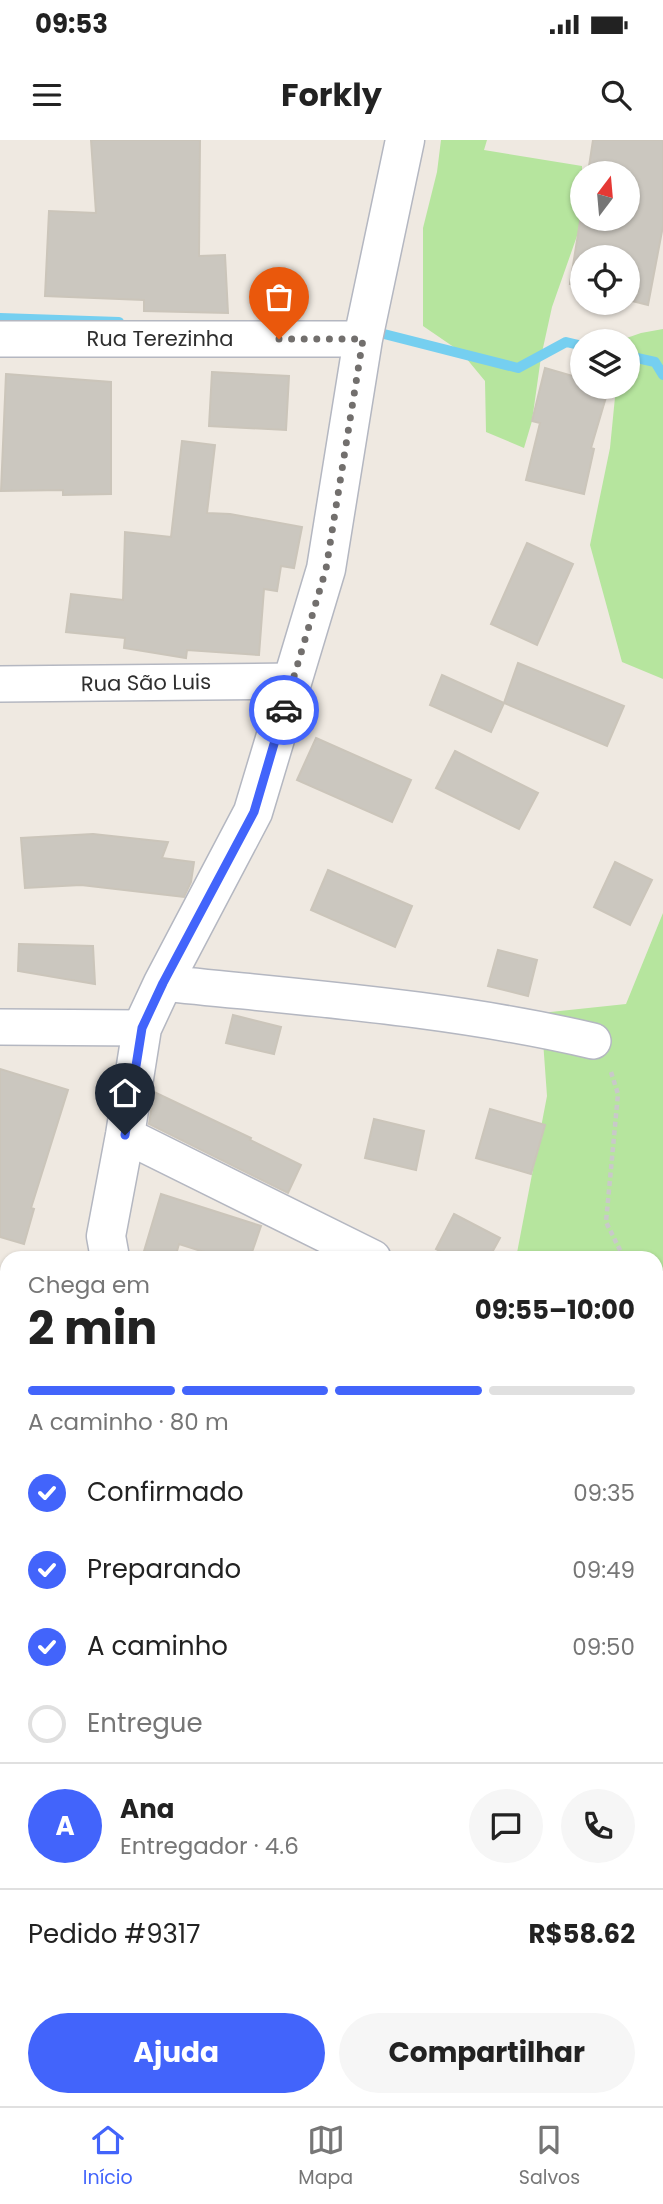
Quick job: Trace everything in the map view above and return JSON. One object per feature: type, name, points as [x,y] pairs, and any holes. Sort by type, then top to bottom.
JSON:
[{"type":"main road","points":[[104,1251],[142,1028],[254,812],[326,569],[363,339],[405,140]]},
{"type":"street","name":"Rua Terezinha","points":[[0,339],[363,339]]},
{"type":"street","name":"Rua São Luis","points":[[0,684],[293,681]]},
{"type":"street","points":[[163,983],[517,1024],[593,1041]]},
{"type":"street","points":[[0,1027],[142,1028]]},
{"type":"street","points":[[125,1135],[359,1251]]},
{"type":"path","points":[[593,1041],[613,1074],[618,1094],[606,1222],[620,1251]]},
{"type":"green space","points":[[441,140],[487,140],[484,150],[570,164],[570,231],[579,231],[574,245],[570,245],[570,256],[552,307],[541,357],[532,421],[524,448],[486,432],[485,381],[461,352],[423,326],[423,228],[437,172]]},
{"type":"green space","points":[[663,329],[663,679],[622,662],[590,545],[610,448],[615,399],[640,399],[641,333]]},
{"type":"green space","points":[[663,913],[663,1251],[517,1251],[547,1096],[541,1013],[626,1004]]},
{"type":"building","points":[[91,140],[200,140],[199,256],[225,255],[228,313],[144,311],[144,300],[45,296],[49,211],[96,213]]},
{"type":"building","points":[[593,140],[663,140],[663,226],[648,305],[640,303],[640,245],[576,245],[579,231],[640,231],[640,161],[590,161]]},
{"type":"building","points":[[545,368],[570,375],[570,399],[605,399],[591,448],[594,449],[584,494],[526,480],[540,423],[532,421]]},
{"type":"building","points":[[212,372],[289,376],[286,430],[209,426]]},
{"type":"building","points":[[6,374],[111,382],[111,494],[63,495],[63,490],[1,491]]},
{"type":"building","points":[[182,441],[215,445],[207,513],[230,514],[302,527],[294,568],[281,566],[277,591],[264,589],[259,655],[187,650],[186,658],[124,648],[125,638],[66,632],[71,594],[123,600],[125,532],[171,537]]},
{"type":"building","points":[[527,543],[573,564],[537,645],[491,624]]},
{"type":"building","points":[[518,663],[624,706],[607,746],[504,703]]},
{"type":"building","points":[[442,675],[504,703],[491,732],[430,705]]},
{"type":"building","points":[[316,738],[411,780],[392,822],[297,780]]},
{"type":"building","points":[[455,751],[538,793],[519,829],[436,788]]},
{"type":"building","points":[[93,834],[168,842],[162,858],[194,862],[191,882],[184,897],[81,885],[25,888],[21,838]]},
{"type":"building","points":[[615,862],[652,880],[630,925],[594,907]]},
{"type":"building","points":[[328,870],[412,906],[395,947],[311,910]]},
{"type":"building","points":[[19,944],[93,946],[95,984],[18,971]]},
{"type":"building","points":[[498,950],[537,960],[528,996],[488,986]]},
{"type":"building","points":[[233,1015],[281,1027],[274,1054],[226,1043]]},
{"type":"building","points":[[0,1069],[68,1090],[31,1208],[34,1209],[24,1244],[0,1237]]},
{"type":"building","points":[[154,1092],[301,1165],[288,1193],[149,1124]]},
{"type":"building","points":[[490,1109],[545,1125],[531,1174],[476,1158]]},
{"type":"building","points":[[374,1119],[424,1131],[416,1170],[365,1158]]},
{"type":"building","points":[[161,1194],[261,1226],[252,1251],[201,1251],[179,1244],[177,1251],[144,1251]]},
{"type":"building","points":[[454,1214],[500,1238],[493,1251],[436,1249]]},
{"type":"waterway","points":[[0,318],[119,322]]},
{"type":"waterway","points":[[384,334],[518,368],[566,342],[570,343]]},
{"type":"waterway","points":[[640,359],[655,362],[663,375]]},
{"type":"way so far","points":[[279,339],[363,339],[326,569],[284,710]]},
{"type":"route","points":[[125,1135],[142,1028],[254,812],[284,710]]}]
